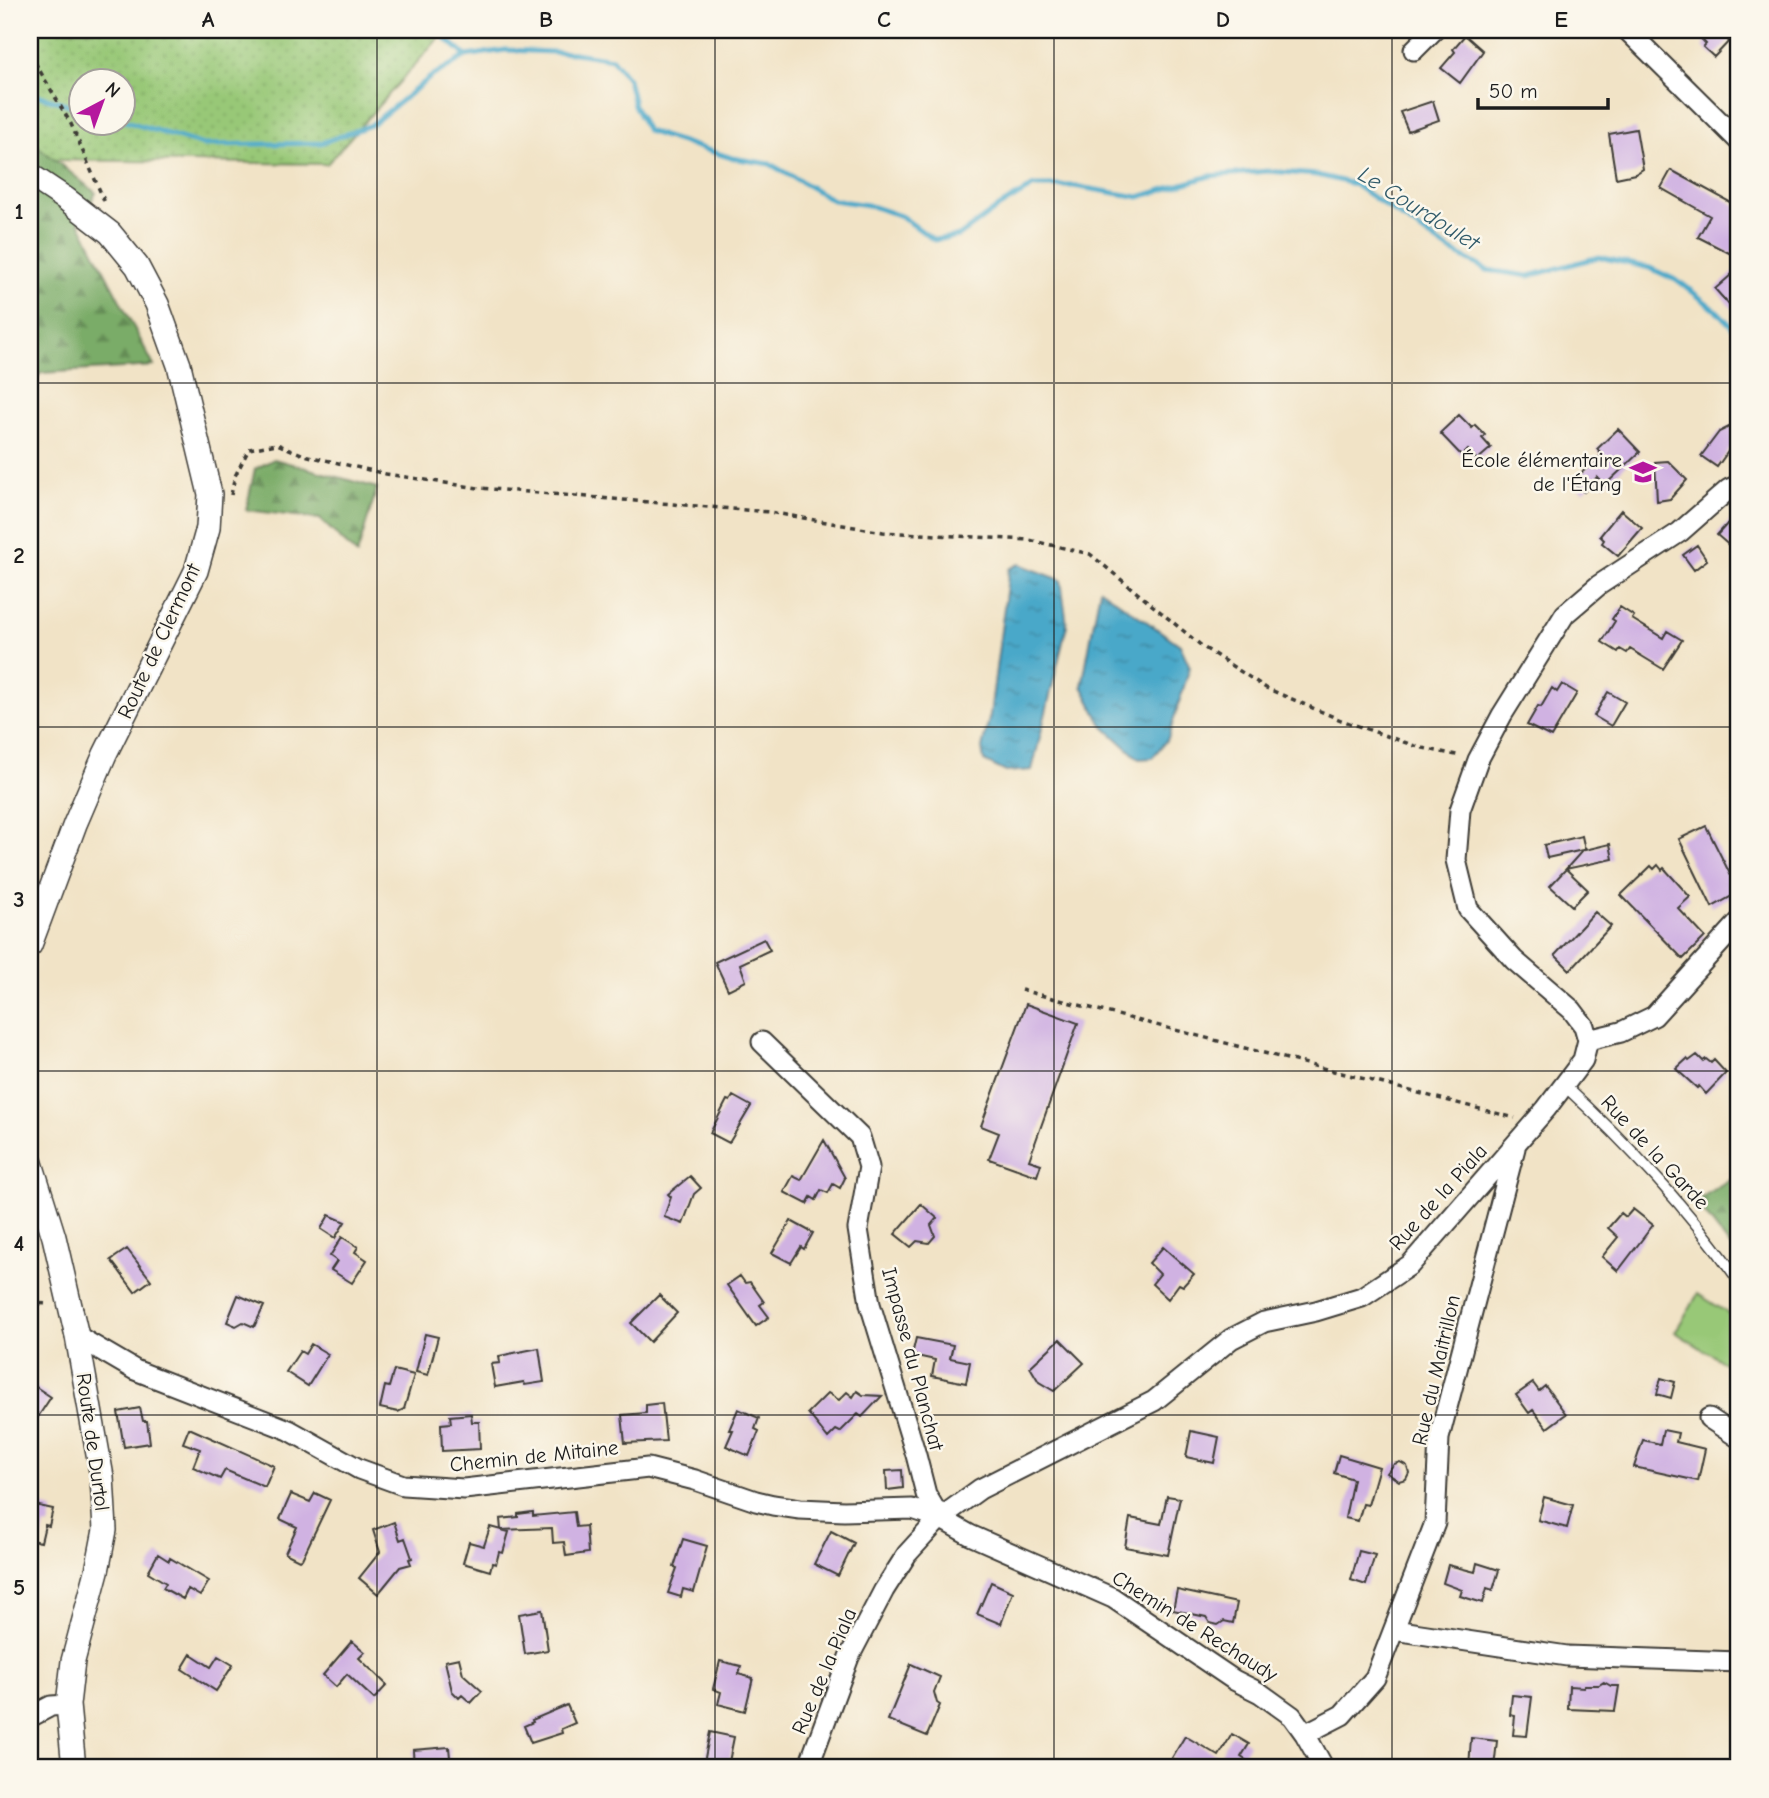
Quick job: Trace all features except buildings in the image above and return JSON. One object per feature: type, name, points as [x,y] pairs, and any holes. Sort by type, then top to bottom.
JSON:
[{"type":"street","points":[[1414,50],[1434,30]]},
{"type":"street","points":[[1627,30],[1739,141]]},
{"type":"street","name":"Route de Clermont","points":[[30,175],[110,233],[137,266],[157,304],[179,365],[210,494],[208,528],[196,571],[105,754],[75,824],[30,945]]},
{"type":"street","points":[[1739,485],[1729,489],[1680,532],[1599,585],[1565,614],[1502,715],[1478,760],[1460,810],[1456,860],[1468,909],[1514,960],[1572,1010],[1584,1026],[1588,1040],[1621,1032],[1654,1016],[1739,922]]},
{"type":"street","name":"Rue de la Piala","points":[[808,1768],[849,1657],[884,1590],[907,1553],[940,1518],[979,1489],[1154,1401],[1231,1339],[1264,1322],[1316,1311],[1362,1297],[1410,1265],[1564,1086],[1583,1060],[1588,1040]]},
{"type":"street","name":"Impasse du Planchat","points":[[762,1042],[860,1137],[869,1167],[858,1229],[870,1304],[926,1494],[940,1518]]},
{"type":"street","name":"Rue du Maitrillon","points":[[1306,1734],[1342,1715],[1375,1678],[1434,1523],[1439,1438],[1516,1144]]},
{"type":"street","name":"Route de Durtol","points":[[30,1160],[54,1237],[77,1336],[102,1477],[105,1530],[97,1572],[73,1661],[68,1705],[74,1768]]},
{"type":"street","name":"Chemin de Mitaine","points":[[77,1336],[135,1370],[289,1430],[359,1469],[403,1485],[427,1489],[464,1489],[648,1468],[695,1480],[756,1501],[800,1509],[912,1509],[940,1518]]},
{"type":"street","points":[[1709,1418],[1739,1438]]},
{"type":"street","name":"Chemin de Rechaudy","points":[[940,1518],[970,1535],[1113,1598],[1223,1672],[1260,1693],[1292,1716],[1306,1734],[1324,1768]]},
{"type":"street","points":[[1394,1630],[1567,1656],[1739,1662]]},
{"type":"street","points":[[30,1717],[51,1706],[68,1705]]},
{"type":"lane","name":"Rue de la Garde","points":[[1564,1086],[1671,1196],[1713,1244],[1739,1281]]},
{"type":"path","points":[[30,54],[65,114],[107,207]]},
{"type":"path","points":[[230,499],[235,476],[249,449],[277,444],[304,455],[386,474],[479,488],[769,512],[883,532],[1029,540],[1090,554],[1203,647],[1266,688],[1342,720],[1418,747],[1478,760]]},
{"type":"path","points":[[1021,990],[1534,1123]]},
{"type":"green space","points":[[30,30],[446,30],[327,164],[54,160],[30,140]]},
{"type":"green space","points":[[30,140],[96,193],[79,222],[154,366],[41,373],[30,389]]},
{"type":"green space","points":[[274,459],[377,488],[357,555],[320,519],[246,510],[255,469]]},
{"type":"green space","points":[[1739,1175],[1739,1258],[1695,1201]]},
{"type":"green space","points":[[1698,1294],[1739,1320],[1739,1372],[1675,1332]]},
{"type":"water","points":[[1019,564],[1061,580],[1067,625],[1032,770],[1006,772],[984,761],[982,748],[990,715],[1009,569]]},
{"type":"water","points":[[1100,589],[1180,645],[1190,667],[1168,738],[1152,758],[1139,759],[1102,725],[1082,686]]},
{"type":"waterway","points":[[436,30],[466,56]]},
{"type":"waterway","name":"Le Courdoulet","points":[[136,124],[203,145],[321,143],[371,125],[432,76],[466,56],[506,50],[575,53],[612,59],[628,79],[634,105],[647,131],[732,158],[770,164],[833,200],[868,205],[901,216],[934,240],[959,236],[1034,186],[1073,186],[1139,197],[1210,176],[1268,171],[1317,175],[1354,184],[1446,248],[1487,270],[1529,276],[1599,257],[1650,268],[1680,282],[1718,312],[1739,334]]},
{"type":"waterway","name":"Le Courdoulet","points":[[30,93],[66,104]]},
{"type":"place","name":"École élémentaire de l'Étang","points":[[1643,472]]}]
